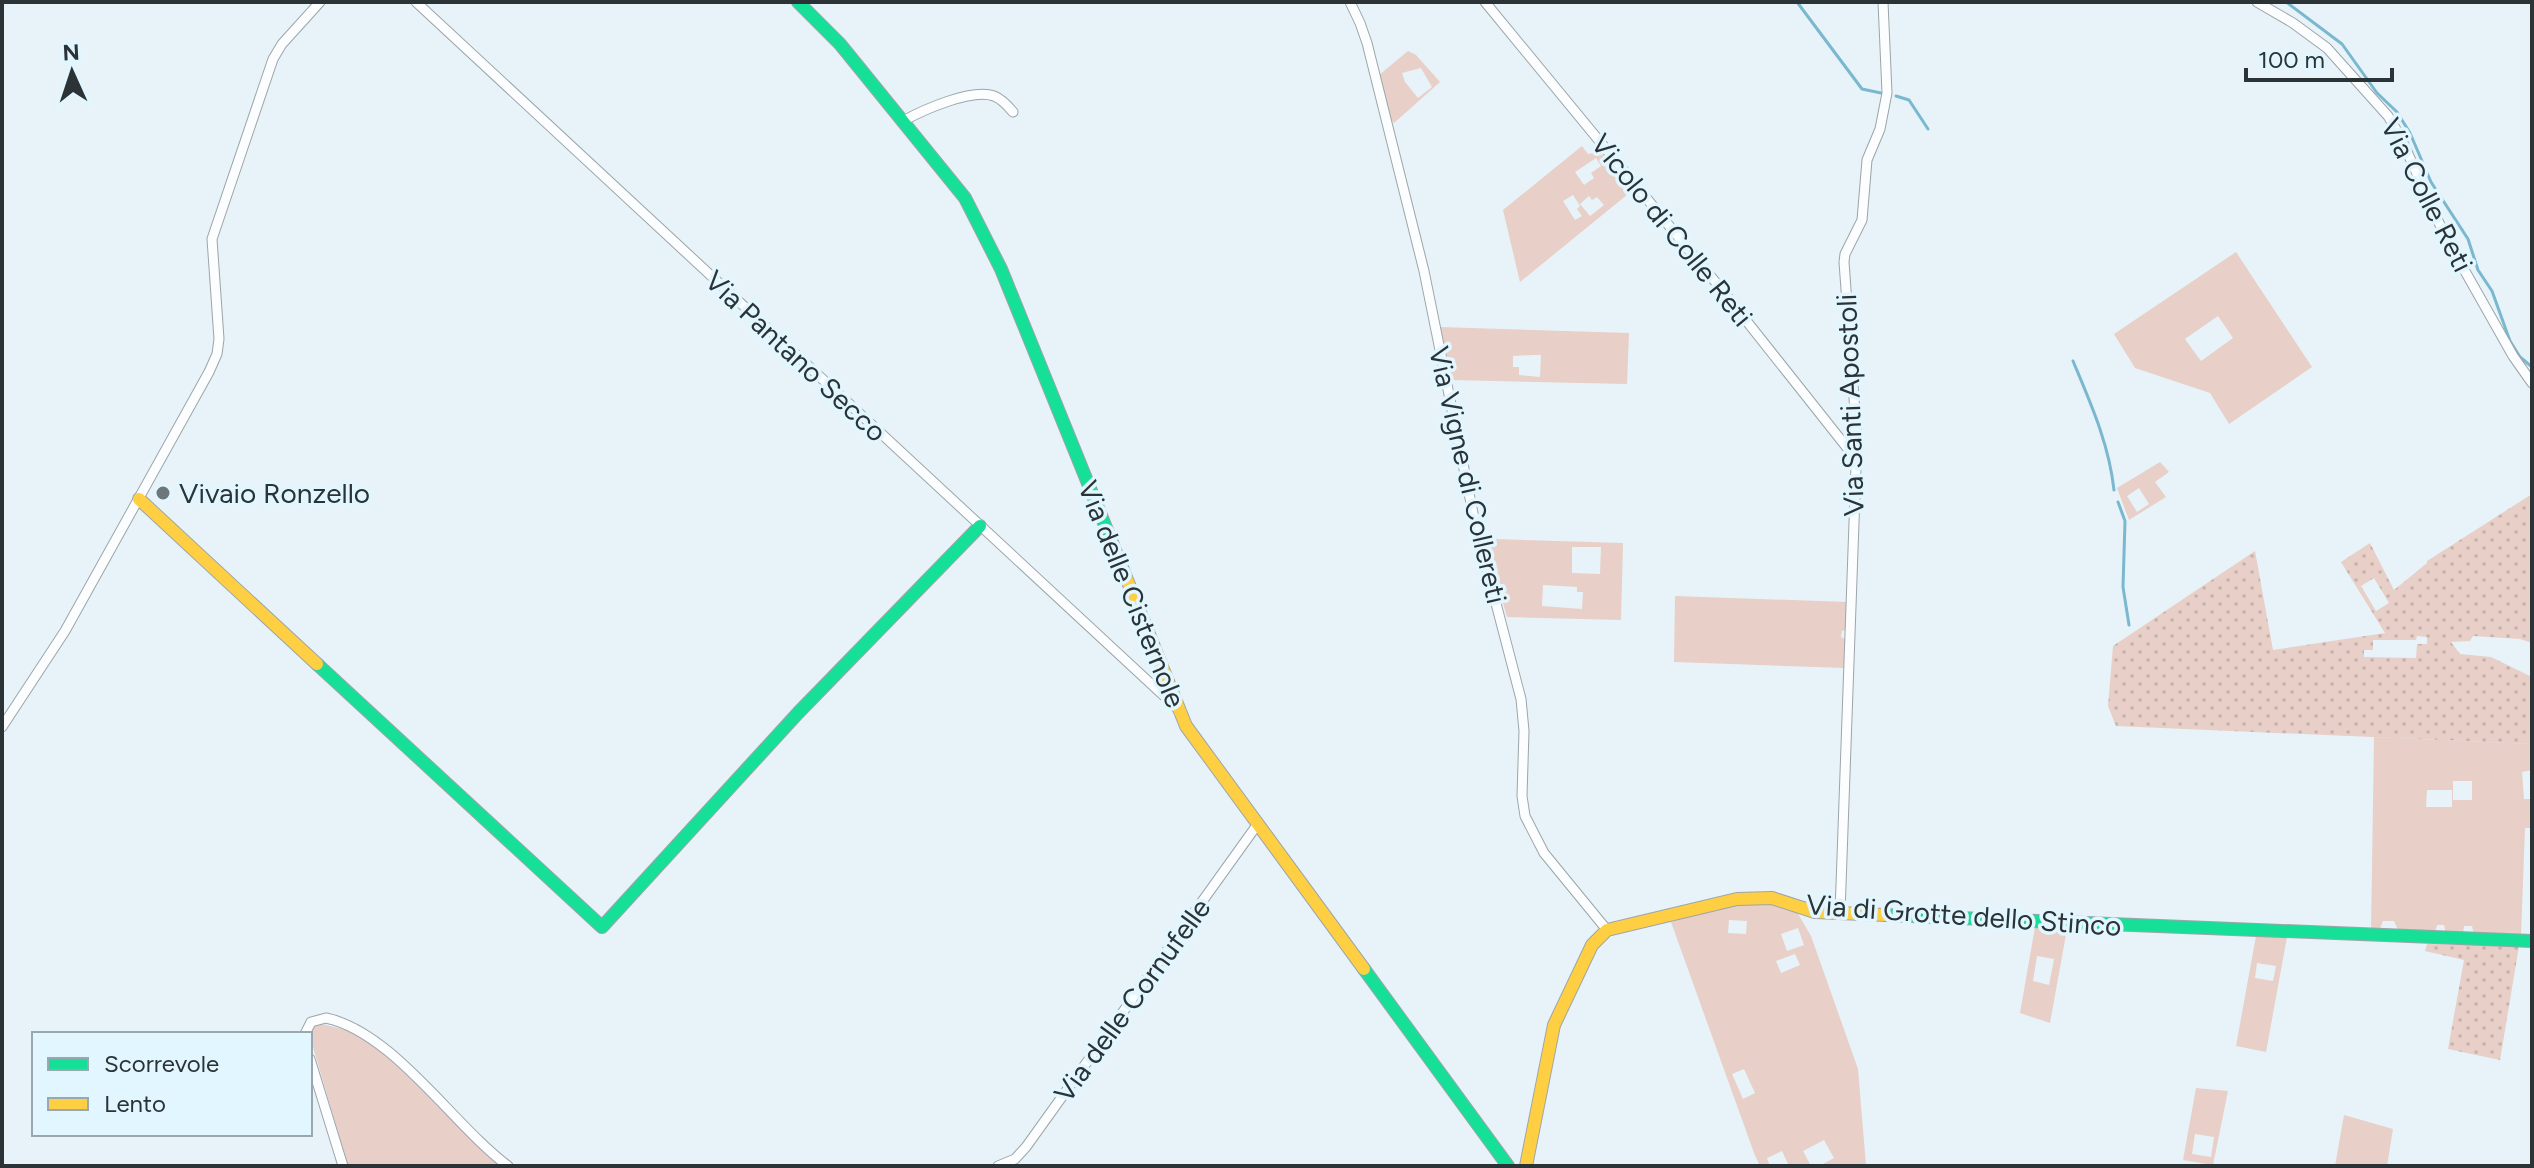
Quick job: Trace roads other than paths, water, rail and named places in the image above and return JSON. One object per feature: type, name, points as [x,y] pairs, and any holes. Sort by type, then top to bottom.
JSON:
[{"type":"street","points":[[2,727],[65,631],[217,354],[219,339],[212,239],[273,59],[282,44],[320,2]]},
{"type":"street","name":"Via Pantano Secco","points":[[416,2],[1177,708]]},
{"type":"street","name":"Via delle Cisternole","points":[[798,2],[840,44],[965,198],[996,258],[1186,726],[1508,1166]]},
{"type":"street","name":"Via Vigne di Collereti","points":[[1350,2],[1367,43],[1424,271],[1475,523],[1521,699],[1525,816],[1544,853],[1607,930]]},
{"type":"street","name":"Vicolo di Colle Reti","points":[[1485,2],[1722,290],[1856,460]]},
{"type":"street","name":"Via Santi Apostoli","points":[[1840,913],[1856,460],[1844,262],[1862,220],[1867,160],[1880,129],[1887,93],[1883,2]]},
{"type":"street","name":"Via Colle Reti","points":[[2257,2],[2327,48],[2386,114],[2400,136],[2451,246],[2516,362],[2532,383]]},
{"type":"street","points":[[903,121],[950,100],[985,95],[995,96],[1013,112]]},
{"type":"street","points":[[139,499],[602,927],[798,713],[980,526]]},
{"type":"street","name":"Via delle Cornufelle","points":[[998,1166],[1015,1159],[1026,1147],[1257,825]]},
{"type":"street","name":"Via di Grotte dello Stinco","points":[[1607,930],[1756,897],[1772,898],[1815,912],[2532,941]]},
{"type":"street","points":[[1526,1166],[1554,1025],[1592,945],[1607,930]]},
{"type":"street","points":[[306,1032],[311,1022],[326,1018],[375,1043],[406,1067],[508,1166]]},
{"type":"street","points":[[312,1065],[343,1166]]},
{"type":"waterway","points":[[1797,2],[1862,89],[1881,93]]},
{"type":"waterway","points":[[2286,2],[2342,44],[2377,93],[2397,112],[2410,133],[2431,182],[2468,239],[2478,270],[2492,291],[2510,341],[2520,357],[2532,367]]},
{"type":"waterway","points":[[1896,96],[1909,100],[1928,129]]},
{"type":"waterway","points":[[2073,361],[2104,440],[2114,490]]},
{"type":"waterway","points":[[2118,502],[2125,521],[2123,587],[2129,625]]},
{"type":"place","name":"Vivaio Ronzello","points":[[163,493]]}]
